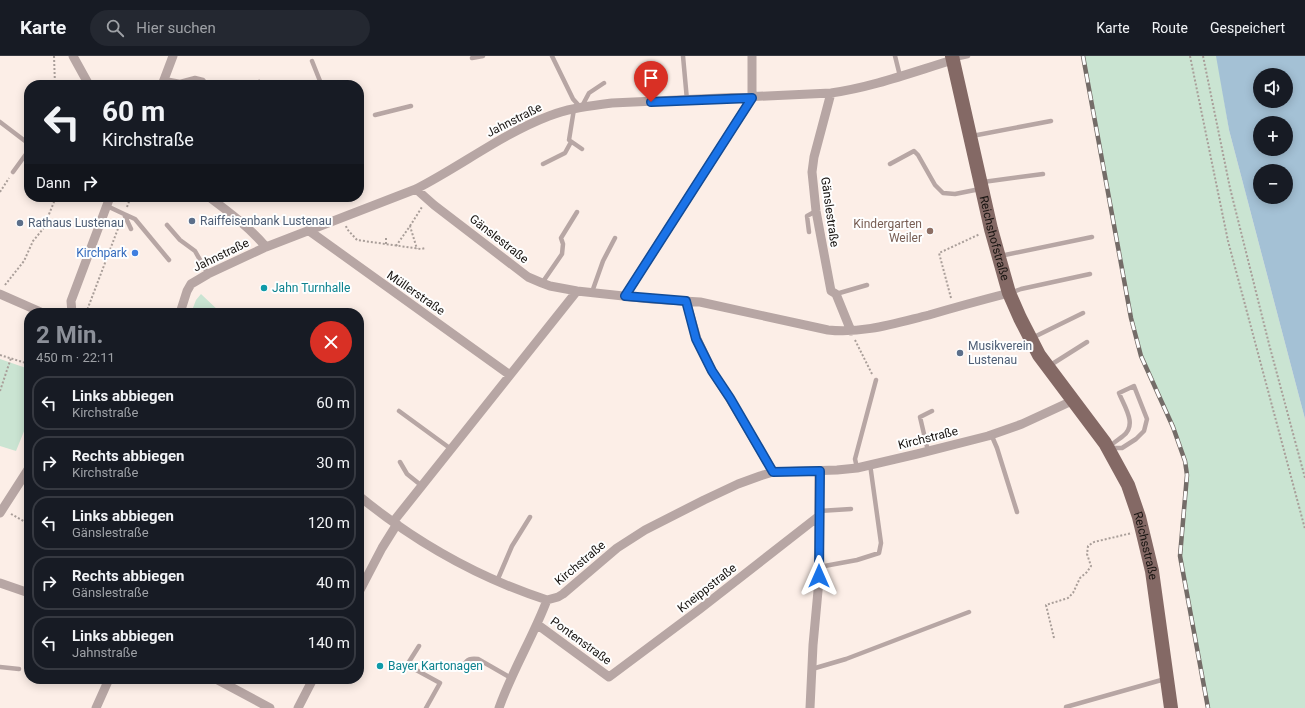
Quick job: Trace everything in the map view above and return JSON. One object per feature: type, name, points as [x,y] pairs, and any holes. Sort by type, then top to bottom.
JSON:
[{"type":"main road","name":"Reichshofstraße","points":[[952,58],[981,185],[1009,293],[1020,318],[1040,355],[1074,400]]},
{"type":"main road","name":"Reichsstraße","points":[[1074,400],[1108,448],[1128,485],[1139,517],[1152,571],[1171,708]]},
{"type":"street","points":[[73,56],[86,80]]},
{"type":"street","points":[[164,80],[173,56]]},
{"type":"street","points":[[625,296],[752,98],[752,56]]},
{"type":"street","name":"Jahnstraße","points":[[182,308],[191,284],[208,274],[266,247],[416,188],[436,178],[522,127],[551,115],[577,108],[612,103],[752,98],[831,93],[851,90],[900,76],[952,58]]},
{"type":"street","name":"Gänslestraße","points":[[831,93],[814,157],[812,172],[816,211],[831,291],[836,294],[851,331]]},
{"type":"street","name":"Gänslestraße","points":[[416,188],[528,277],[550,286],[625,296],[700,302],[828,330],[851,331],[912,319],[1009,293]]},
{"type":"street","points":[[72,308],[71,301],[108,202]]},
{"type":"street","points":[[215,202],[253,233],[266,247]]},
{"type":"street","name":"Müllerstraße","points":[[308,230],[510,375]]},
{"type":"street","points":[[364,582],[395,523],[422,486],[577,290]]},
{"type":"street","points":[[1,292],[32,308]]},
{"type":"street","points":[[686,301],[696,339],[712,371],[730,398],[773,472]]},
{"type":"street","name":"Kirchstraße","points":[[547,600],[563,594],[617,548],[645,530],[738,484],[773,472],[820,471],[856,463],[870,464],[928,451],[1022,424],[1074,400]]},
{"type":"street","points":[[810,708],[819,567],[820,471]]},
{"type":"street","points":[[0,513],[24,476]]},
{"type":"street","points":[[364,502],[446,555],[497,580],[547,600]]},
{"type":"street","name":"Kneippstraße","points":[[609,677],[700,609],[819,513]]},
{"type":"street","points":[[0,583],[24,591]]},
{"type":"street","name":"Pontenstraße","points":[[499,708],[511,678],[538,625],[547,600]]},
{"type":"street","name":"Pontenstraße","points":[[538,625],[609,677]]},
{"type":"street","points":[[97,708],[107,684]]},
{"type":"street","points":[[225,684],[270,708]]},
{"type":"street","points":[[298,708],[310,684]]},
{"type":"lane","points":[[472,58],[483,56]]},
{"type":"lane","points":[[552,56],[577,108]]},
{"type":"lane","points":[[684,56],[687,100]]},
{"type":"lane","points":[[895,56],[900,76]]},
{"type":"lane","points":[[952,58],[968,56]]},
{"type":"lane","points":[[312,61],[319,80]]},
{"type":"lane","points":[[188,80],[195,78],[203,80]]},
{"type":"lane","points":[[582,149],[568,140],[577,108],[589,93],[604,83]]},
{"type":"lane","points":[[375,115],[411,106]]},
{"type":"lane","points":[[970,137],[1051,121]]},
{"type":"lane","points":[[0,122],[24,140]]},
{"type":"lane","points":[[543,164],[565,152],[571,142]]},
{"type":"lane","points":[[890,164],[914,151],[918,155],[935,186],[943,193],[955,194],[981,185],[1043,174]]},
{"type":"lane","points":[[13,172],[24,157]]},
{"type":"lane","points":[[107,206],[136,219],[169,260]]},
{"type":"lane","points":[[809,232],[807,216],[816,211]]},
{"type":"lane","points":[[542,283],[562,254],[563,244],[561,238],[577,212]]},
{"type":"lane","points":[[124,214],[132,229]]},
{"type":"lane","points":[[167,225],[180,240],[195,251],[208,274]]},
{"type":"lane","points":[[999,257],[1092,237]]},
{"type":"lane","points":[[592,292],[603,261],[615,238]]},
{"type":"lane","points":[[1009,293],[1021,288],[1090,274]]},
{"type":"lane","points":[[836,294],[866,284]]},
{"type":"lane","points":[[1031,339],[1083,313]]},
{"type":"lane","points":[[1048,366],[1087,342]]},
{"type":"lane","points":[[856,463],[876,380]]},
{"type":"lane","points":[[1134,386],[1147,419],[1144,431],[1136,439],[1122,448],[1108,448],[1116,440],[1124,436],[1129,429],[1131,421],[1119,393],[1134,386]]},
{"type":"lane","points":[[399,411],[451,449]]},
{"type":"lane","points":[[928,451],[920,417],[932,411]]},
{"type":"lane","points":[[991,434],[997,448],[1017,512]]},
{"type":"lane","points":[[400,462],[407,474],[422,486]]},
{"type":"lane","points":[[819,567],[857,560],[879,553],[881,543],[870,464]]},
{"type":"lane","points":[[819,513],[851,509]]},
{"type":"lane","points":[[497,580],[512,546],[530,517]]},
{"type":"lane","points":[[812,669],[846,659],[969,612]]},
{"type":"lane","points":[[419,646],[407,665],[440,683],[426,708]]},
{"type":"lane","points":[[464,664],[466,660],[472,658],[478,659],[511,678]]},
{"type":"lane","points":[[0,667],[19,669]]},
{"type":"lane","points":[[1066,708],[1167,679]]},
{"type":"path","points":[[54,56],[55,80]]},
{"type":"path","points":[[1190,56],[1228,241],[1305,529]]},
{"type":"path","points":[[1203,56],[1230,188],[1269,344],[1305,478]]},
{"type":"path","points":[[0,192],[13,172]]},
{"type":"path","points":[[396,246],[427,198]]},
{"type":"path","points":[[1,292],[8,279],[24,261],[33,241],[43,229],[54,202]]},
{"type":"path","points":[[127,207],[129,202]]},
{"type":"path","points":[[343,217],[347,229],[357,240],[417,249],[426,248]]},
{"type":"path","points":[[88,308],[120,226]]},
{"type":"path","points":[[410,226],[417,249]]},
{"type":"path","points":[[954,308],[939,253],[983,233]]},
{"type":"path","points":[[386,238],[386,244]]},
{"type":"path","points":[[399,246],[399,251]]},
{"type":"path","points":[[851,331],[876,380]]},
{"type":"path","points":[[0,355],[24,362]]},
{"type":"path","points":[[0,391],[11,358]]},
{"type":"path","points":[[12,514],[24,521]]},
{"type":"path","points":[[1054,638],[1046,605],[1068,598],[1073,593],[1080,578],[1091,566],[1087,554],[1088,546],[1094,542],[1133,533]]},
{"type":"green space","points":[[1083,56],[1217,56],[1229,130],[1305,419],[1305,708],[1208,708],[1180,556],[1187,475],[1185,461],[1173,427],[1141,356],[1131,318]]},
{"type":"green space","points":[[201,294],[216,308],[193,308],[196,300]]},
{"type":"green space","points":[[0,359],[24,367],[24,431],[16,451],[0,446]]},
{"type":"water","points":[[1216,56],[1305,56],[1305,419],[1229,130]]},
{"type":"railway","points":[[1083,56],[1131,318],[1141,356],[1173,427],[1185,461],[1187,475],[1180,556],[1208,708]]},
{"type":"place","name":"Raiffeisenbank Lustenau","points":[[192,221]]},
{"type":"place","name":"Rathaus Lustenau","points":[[20,223]]},
{"type":"place","name":"Kindergarten Weiler","points":[[930,231]]},
{"type":"place","name":"Kirchpark","points":[[135,253]]},
{"type":"place","name":"Jahn Turnhalle","points":[[264,288]]},
{"type":"place","name":"Musikverein Lustenau","points":[[960,353]]},
{"type":"place","name":"Bayer Kartonagen","points":[[380,666]]},
{"type":"route","points":[[651,102],[752,98],[625,296],[686,301],[696,339],[712,371],[730,398],[773,472],[820,471],[819,576]]}]
